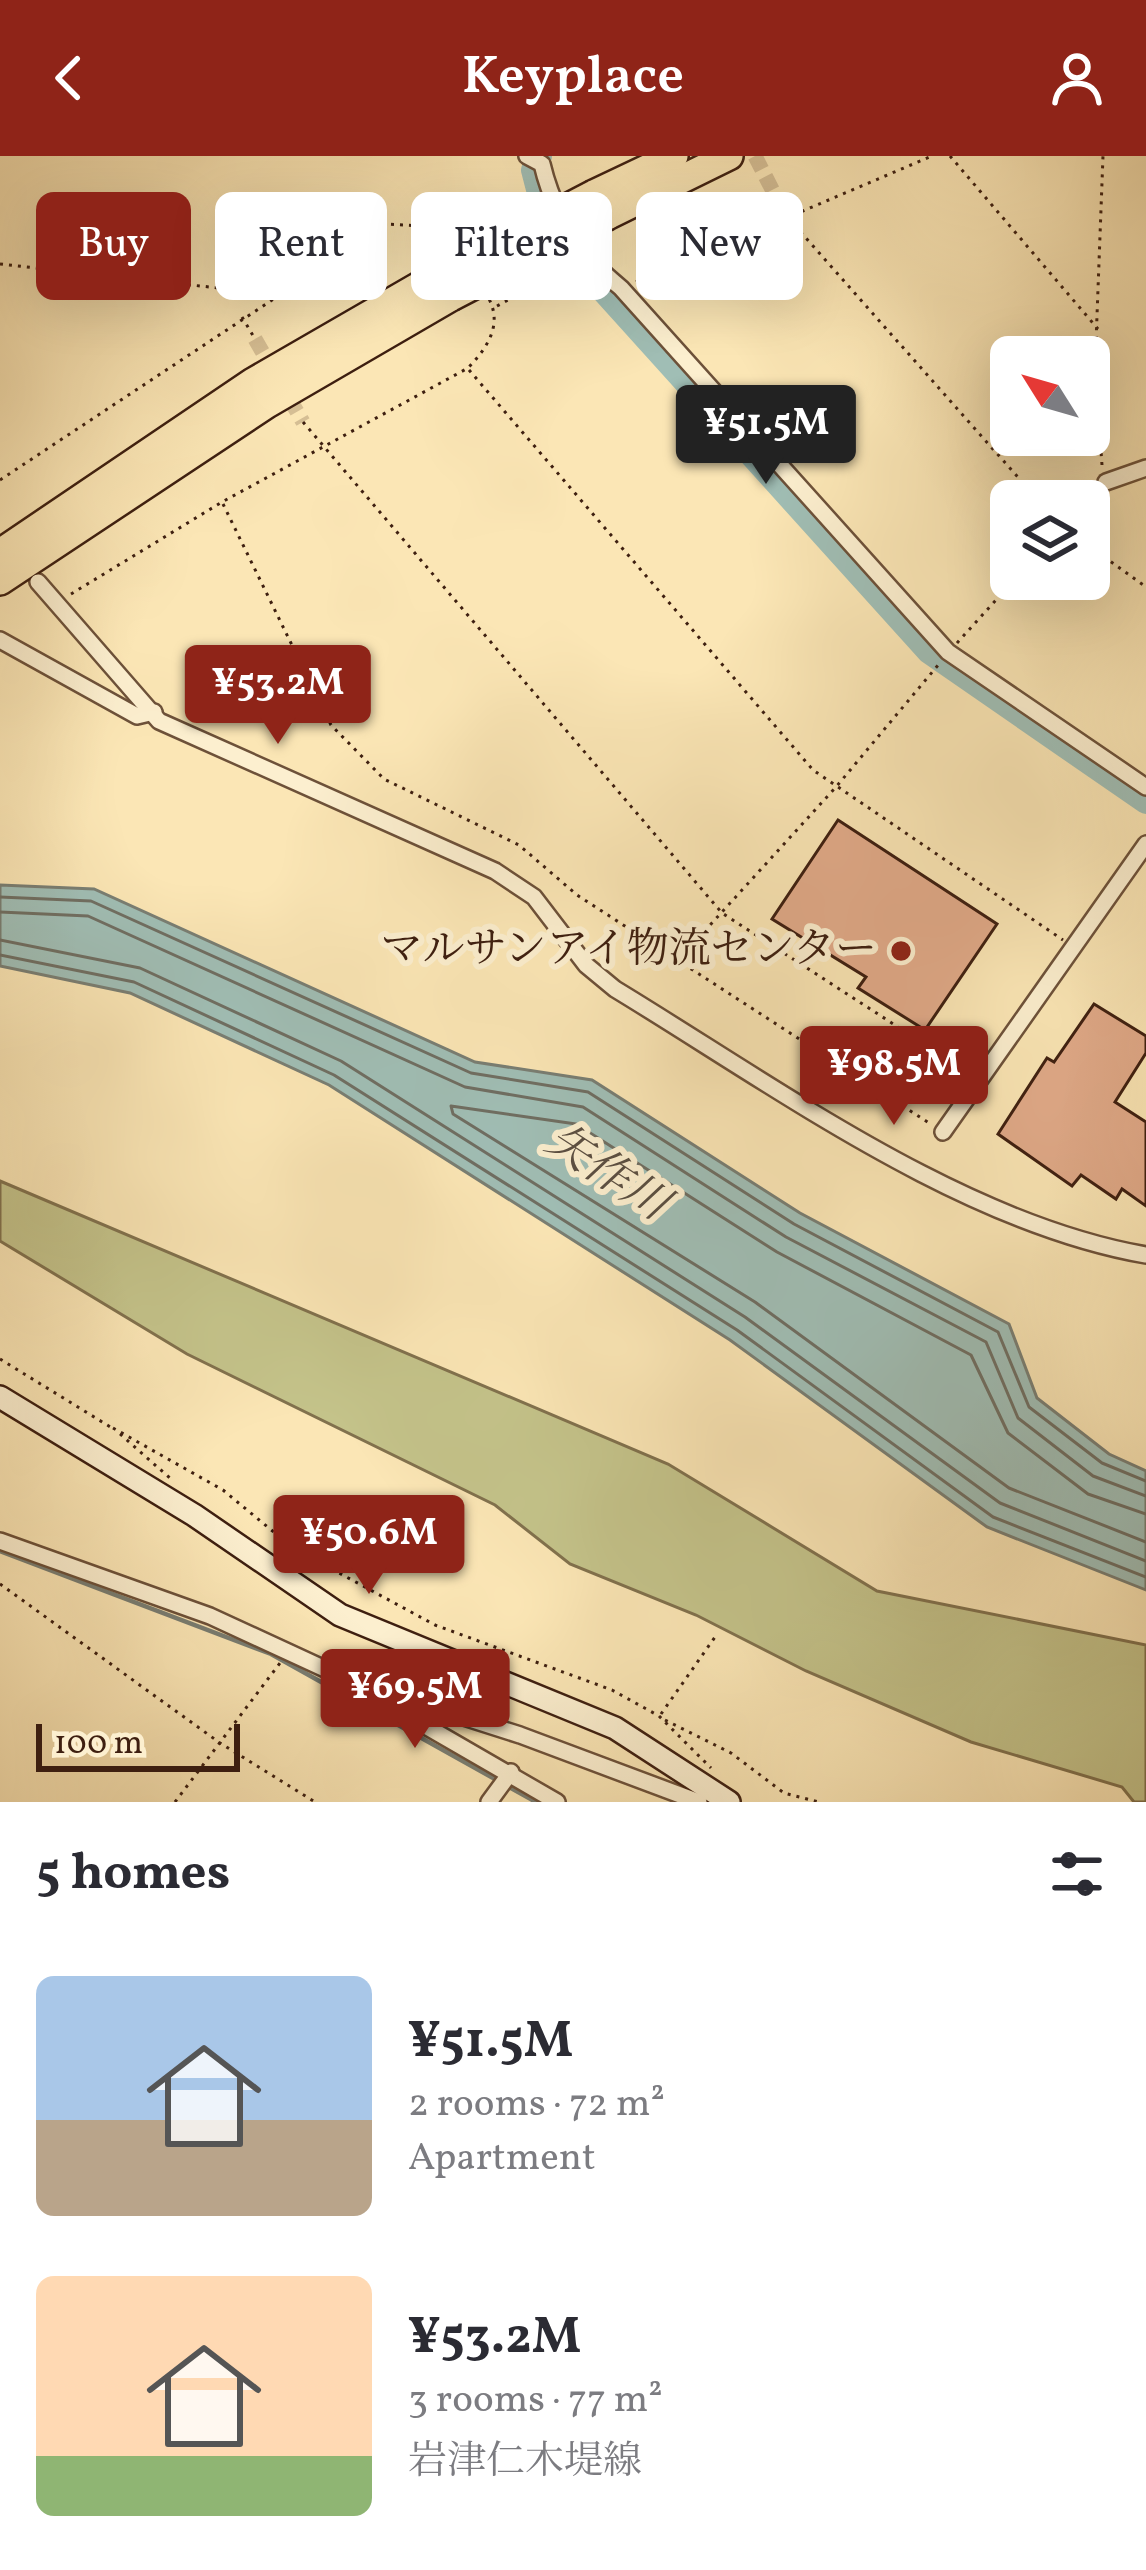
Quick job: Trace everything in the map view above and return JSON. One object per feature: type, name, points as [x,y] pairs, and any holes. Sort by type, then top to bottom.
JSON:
[{"type":"highway","points":[[612,198],[674,156]]},
{"type":"highway","points":[[612,201],[730,156]]},
{"type":"highway","points":[[0,553],[253,382],[418,300]]},
{"type":"highway","points":[[0,581],[425,300]]},
{"type":"street","points":[[526,156],[542,164],[547,190]]},
{"type":"street","points":[[612,281],[948,652],[1146,787]]},
{"type":"street","points":[[1110,481],[1146,468]]},
{"type":"street","points":[[38,582],[159,721],[495,871],[534,897],[577,956],[615,989],[892,1156],[1018,1219],[1070,1239],[1146,1255]]},
{"type":"street","points":[[0,640],[137,716],[154,712]]},
{"type":"street","points":[[943,1132],[1146,844]]},
{"type":"street","points":[[0,1397],[194,1515],[340,1615],[615,1728],[729,1802]]},
{"type":"street","points":[[0,1541],[210,1616],[351,1682],[520,1735],[699,1802]]},
{"type":"street","points":[[351,1682],[374,1700],[512,1772],[557,1802]]},
{"type":"street","points":[[489,1802],[512,1772]]},
{"type":"path","points":[[803,213],[932,156]]},
{"type":"path","points":[[950,156],[1099,331]]},
{"type":"path","points":[[1103,156],[1096,419],[1106,480]]},
{"type":"path","points":[[387,224],[423,226],[453,242],[547,190]]},
{"type":"path","points":[[803,235],[1020,480]]},
{"type":"path","points":[[0,264],[215,288]]},
{"type":"path","points":[[621,288],[636,282]]},
{"type":"path","points":[[0,480],[265,300]]},
{"type":"path","points":[[59,601],[222,502],[468,368],[488,347],[494,308],[509,300]]},
{"type":"path","points":[[241,316],[256,339]]},
{"type":"path","points":[[468,368],[813,770],[1074,947]]},
{"type":"path","points":[[303,422],[722,913],[982,1081]]},
{"type":"path","points":[[222,502],[331,725],[384,779],[519,845],[578,895],[943,1132]]},
{"type":"path","points":[[1110,561],[1146,587]]},
{"type":"path","points":[[679,960],[836,787],[996,600]]},
{"type":"path","points":[[0,1359],[223,1490],[293,1548],[435,1625],[612,1690],[731,1754],[784,1793],[820,1802]]},
{"type":"path","points":[[112,1428],[184,1490]]},
{"type":"path","points":[[0,1584],[220,1743],[315,1802]]},
{"type":"path","points":[[659,1717],[715,1637]]},
{"type":"path","points":[[175,1802],[288,1652]]},
{"type":"path","points":[[659,1717],[716,1773]]},
{"type":"shaded area","points":[[0,1181],[668,1464],[877,1591],[1146,1645],[1146,1802],[1134,1802],[1122,1787],[971,1742],[806,1671],[696,1615],[570,1564],[495,1505],[187,1354],[0,1241]]},
{"type":"water","name":"矢作川","points":[[0,885],[94,889],[475,1062],[592,1080],[800,1213],[1009,1324],[1037,1398],[1109,1454],[1146,1471],[1146,1590],[987,1527],[730,1340],[329,1085],[130,993],[0,966]]},
{"type":"building","name":"マルサンアイ物流センター","points":[[838,820],[997,924],[925,1030],[858,988],[866,977],[772,919]]},
{"type":"building","points":[[1094,1004],[1146,1036],[1146,1053],[1115,1102],[1146,1122],[1146,1206],[1122,1189],[1116,1199],[1081,1175],[1072,1186],[998,1134],[1047,1058],[1054,1062]]},
{"type":"waterway","points":[[540,156],[533,170],[541,201],[569,253],[929,652],[1146,802]]},
{"type":"waterway","points":[[0,1551],[271,1654],[536,1802]]},
{"type":"tunnel","points":[[755,156],[773,192]]},
{"type":"tunnel","points":[[255,339],[303,422]]},
{"type":"place","name":"マルサンアイ物流センター","points":[[901,951]]}]
